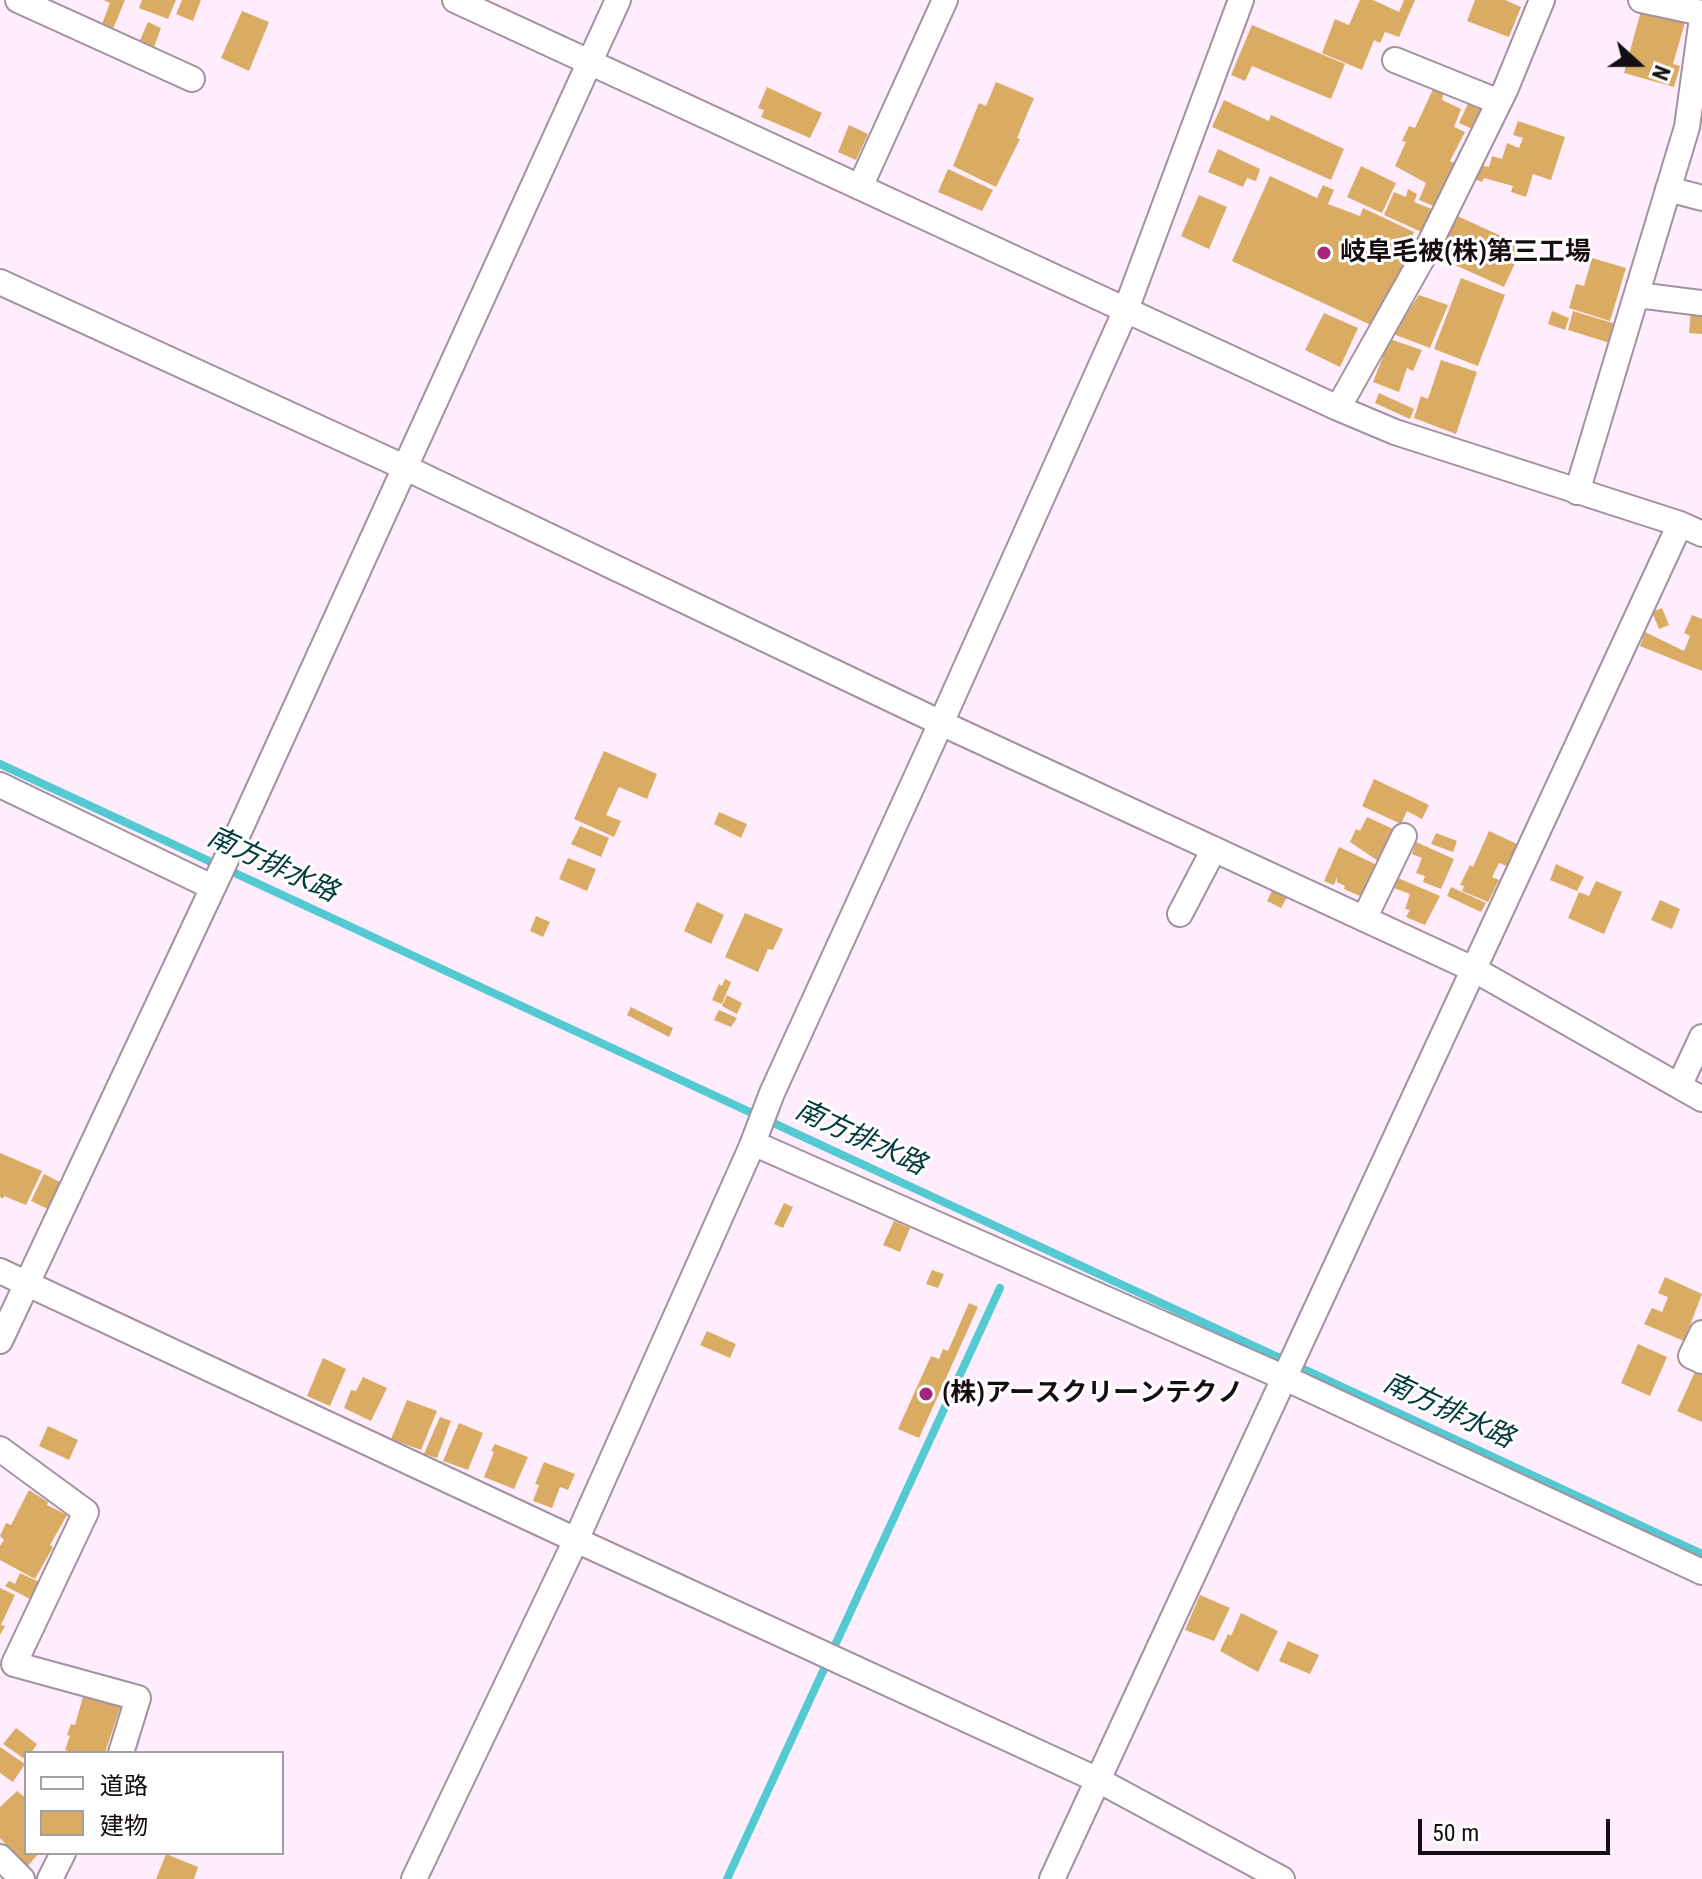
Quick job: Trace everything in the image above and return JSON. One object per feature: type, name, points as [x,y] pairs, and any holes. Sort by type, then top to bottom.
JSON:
[{"type":"street","points":[[18,0],[192,79]]},
{"type":"street","points":[[455,0],[1338,408],[1395,432],[1691,529],[1475,970],[1052,1879]]},
{"type":"street","points":[[0,1341],[214,885],[618,0]]},
{"type":"street","points":[[860,187],[945,0]]},
{"type":"street","points":[[414,1879],[576,1540],[768,1102],[1125,312],[1241,0]]},
{"type":"street","points":[[1338,408],[1423,257],[1499,102],[1542,0]]},
{"type":"street","points":[[1577,492],[1687,127],[1702,16],[1641,0]]},
{"type":"street","points":[[1395,60],[1499,102]]},
{"type":"street","points":[[1668,189],[1702,198]]},
{"type":"street","points":[[0,282],[404,467],[941,723],[1475,970],[1702,1099]]},
{"type":"street","points":[[1637,295],[1702,303]]},
{"type":"street","points":[[0,785],[214,885]]},
{"type":"street","points":[[1364,919],[1404,836]]},
{"type":"street","points":[[1180,914],[1214,849]]},
{"type":"street","points":[[1679,1086],[1702,1037]]},
{"type":"street","points":[[754,1139],[1286,1377],[1702,1572]]},
{"type":"street","points":[[0,1271],[1098,1780],[1282,1879]]},
{"type":"street","points":[[1702,1333],[1691,1356],[1702,1361]]},
{"type":"street","points":[[0,1449],[86,1512],[14,1664],[138,1698],[122,1751]]},
{"type":"street","points":[[50,1879],[62,1855]]},
{"type":"street","points":[[0,1857],[22,1879]]},
{"type":"building","points":[[103,0],[125,0],[113,29],[102,24],[110,3]]},
{"type":"building","points":[[142,0],[176,0],[168,19],[139,8]]},
{"type":"building","points":[[182,0],[201,0],[193,21],[176,14]]},
{"type":"building","points":[[1360,0],[1373,0],[1399,12],[1404,0],[1415,0],[1399,37],[1385,32],[1380,43],[1374,40],[1362,70],[1322,53],[1335,19],[1349,25]]},
{"type":"building","points":[[1475,0],[1505,0],[1521,7],[1509,37],[1467,21]]},
{"type":"building","points":[[242,11],[269,22],[249,71],[221,58]]},
{"type":"building","points":[[1641,11],[1661,18],[1663,12],[1686,19],[1673,64],[1680,66],[1674,87],[1624,73]]},
{"type":"building","points":[[148,22],[161,28],[154,47],[140,40]]},
{"type":"building","points":[[1252,25],[1345,64],[1331,99],[1252,66],[1245,81],[1231,75]]},
{"type":"building","points":[[996,82],[1034,98],[1017,138],[1020,139],[996,187],[953,166],[979,103],[986,106]]},
{"type":"building","points":[[767,87],[822,113],[810,138],[761,117],[764,110],[758,108]]},
{"type":"building","points":[[1434,87],[1444,92],[1442,100],[1461,109],[1454,127],[1465,132],[1450,161],[1456,164],[1438,208],[1419,200],[1426,183],[1395,166],[1406,142],[1402,141],[1409,126],[1415,128]]},
{"type":"building","points":[[1470,99],[1489,107],[1477,131],[1459,123]]},
{"type":"building","points":[[1224,100],[1269,121],[1271,115],[1344,149],[1331,180],[1212,127]]},
{"type":"building","points":[[1518,121],[1565,137],[1551,180],[1533,174],[1526,197],[1511,192],[1513,186],[1484,178],[1482,182],[1471,178],[1477,164],[1489,167],[1492,156],[1502,159],[1507,143],[1519,148],[1523,138],[1513,135]]},
{"type":"building","points":[[849,125],[868,134],[856,160],[838,152]]},
{"type":"building","points":[[1218,149],[1260,169],[1256,181],[1247,178],[1243,187],[1208,172]]},
{"type":"building","points":[[1361,166],[1396,183],[1382,213],[1347,197]]},
{"type":"building","points":[[948,169],[993,190],[982,211],[938,192]]},
{"type":"building","name":"岐阜毛被(株)第三工場","points":[[1270,176],[1317,198],[1323,185],[1334,190],[1328,204],[1360,216],[1363,208],[1414,232],[1409,243],[1417,246],[1373,326],[1232,261]]},
{"type":"building","points":[[1408,189],[1417,194],[1414,202],[1437,211],[1426,234],[1384,215],[1394,192],[1406,197]]},
{"type":"building","points":[[1199,195],[1227,207],[1209,249],[1181,236]]},
{"type":"building","points":[[1453,214],[1523,246],[1504,287],[1435,256]]},
{"type":"building","points":[[1592,258],[1626,268],[1610,321],[1569,308],[1576,284],[1584,286]]},
{"type":"building","points":[[1461,278],[1505,295],[1478,366],[1434,349]]},
{"type":"building","points":[[1419,295],[1448,305],[1430,348],[1393,334]]},
{"type":"building","points":[[1691,310],[1702,311],[1702,334],[1689,333]]},
{"type":"building","points":[[1552,311],[1569,318],[1565,330],[1548,324]]},
{"type":"building","points":[[1573,311],[1616,324],[1610,343],[1568,330]]},
{"type":"building","points":[[1324,313],[1358,328],[1340,367],[1305,350]]},
{"type":"building","points":[[1390,339],[1422,350],[1413,371],[1407,368],[1399,392],[1373,382]]},
{"type":"building","points":[[1441,360],[1477,372],[1456,434],[1414,418],[1421,396],[1428,399]]},
{"type":"building","points":[[1379,393],[1414,409],[1410,419],[1375,403]]},
{"type":"building","points":[[1662,608],[1669,625],[1659,629],[1652,612]]},
{"type":"building","points":[[1692,615],[1702,619],[1702,671],[1640,646],[1645,632],[1684,651],[1690,636],[1684,633]]},
{"type":"building","points":[[604,751],[657,774],[647,799],[619,787],[606,815],[621,821],[614,837],[574,819]]},
{"type":"building","points":[[1374,779],[1429,805],[1422,819],[1407,811],[1401,824],[1362,806]]},
{"type":"building","points":[[719,812],[747,824],[741,838],[714,824]]},
{"type":"building","points":[[1367,817],[1393,829],[1378,861],[1350,842]]},
{"type":"building","points":[[580,826],[609,838],[601,857],[571,844]]},
{"type":"building","points":[[1489,831],[1517,844],[1507,866],[1499,863],[1492,877],[1499,880],[1488,902],[1462,891],[1464,886],[1460,885],[1470,865],[1473,867]]},
{"type":"building","points":[[1436,833],[1457,841],[1453,852],[1431,844]]},
{"type":"building","points":[[1416,842],[1454,859],[1441,889],[1423,882],[1425,876],[1416,873],[1422,858],[1412,854]]},
{"type":"building","points":[[1339,847],[1377,865],[1362,897],[1344,889],[1345,886],[1337,882],[1337,877],[1334,885],[1324,881]]},
{"type":"building","points":[[568,858],[596,869],[587,891],[559,879]]},
{"type":"building","points":[[1556,864],[1584,877],[1577,891],[1550,880]]},
{"type":"building","points":[[1398,878],[1440,896],[1425,925],[1406,917],[1410,910],[1405,909],[1410,894],[1394,888]]},
{"type":"building","points":[[1596,881],[1622,892],[1604,934],[1568,918],[1579,892],[1589,896]]},
{"type":"building","points":[[1451,887],[1486,903],[1481,912],[1447,896]]},
{"type":"building","points":[[1273,889],[1287,897],[1281,908],[1267,901]]},
{"type":"building","points":[[1660,900],[1680,909],[1672,929],[1651,920]]},
{"type":"building","points":[[697,902],[724,915],[711,944],[684,931]]},
{"type":"building","points":[[745,913],[783,929],[773,950],[768,949],[758,972],[725,957]]},
{"type":"building","points":[[536,916],[550,922],[543,937],[530,931]]},
{"type":"building","points":[[725,979],[731,982],[722,1004],[712,1000],[719,984],[722,986]]},
{"type":"building","points":[[727,995],[742,1003],[737,1014],[722,1006]]},
{"type":"building","points":[[631,1007],[673,1028],[669,1037],[627,1015]]},
{"type":"building","points":[[719,1010],[737,1018],[731,1027],[714,1020]]},
{"type":"building","points":[[0,1153],[42,1171],[26,1205],[0,1197]]},
{"type":"building","points":[[44,1174],[60,1182],[48,1209],[31,1201]]},
{"type":"building","points":[[784,1203],[793,1207],[783,1228],[774,1224]]},
{"type":"building","points":[[894,1221],[910,1228],[900,1252],[883,1245]]},
{"type":"building","points":[[932,1270],[944,1274],[938,1288],[926,1284]]},
{"type":"building","points":[[1665,1277],[1702,1294],[1684,1341],[1644,1324],[1652,1308],[1662,1312],[1668,1297],[1658,1293]]},
{"type":"building","name":"(株)アースクリーンテクノ","points":[[969,1303],[978,1307],[919,1438],[898,1429],[931,1356],[939,1359],[943,1349],[948,1351]]},
{"type":"building","points":[[707,1331],[736,1344],[730,1358],[700,1345]]},
{"type":"building","points":[[1638,1344],[1667,1357],[1650,1396],[1621,1383]]},
{"type":"building","points":[[323,1358],[346,1369],[330,1406],[307,1396]]},
{"type":"building","points":[[1695,1372],[1702,1375],[1702,1422],[1677,1411]]},
{"type":"building","points":[[363,1377],[387,1388],[371,1421],[344,1408],[351,1390],[356,1391]]},
{"type":"building","points":[[407,1400],[437,1411],[421,1450],[391,1439]]},
{"type":"building","points":[[440,1417],[451,1421],[437,1458],[424,1454]]},
{"type":"building","points":[[459,1423],[483,1433],[468,1470],[443,1461]]},
{"type":"building","points":[[48,1426],[78,1440],[69,1460],[39,1446]]},
{"type":"building","points":[[495,1444],[528,1457],[514,1489],[484,1477]]},
{"type":"building","points":[[544,1462],[575,1474],[568,1490],[560,1487],[552,1508],[533,1501],[539,1485],[535,1484]]},
{"type":"building","points":[[29,1490],[48,1502],[47,1505],[67,1515],[35,1579],[0,1560],[0,1546],[4,1540],[0,1536],[6,1523],[11,1525]]},
{"type":"building","points":[[20,1573],[39,1582],[30,1599],[5,1586],[9,1581],[15,1584]]},
{"type":"building","points":[[0,1588],[15,1595],[1,1625],[5,1626],[0,1635]]},
{"type":"building","points":[[1200,1595],[1230,1608],[1214,1641],[1185,1630]]},
{"type":"building","points":[[1241,1613],[1278,1631],[1258,1672],[1220,1651]]},
{"type":"building","points":[[1288,1641],[1319,1655],[1310,1674],[1279,1661]]},
{"type":"building","points":[[84,1693],[121,1705],[106,1751],[65,1750],[71,1724],[75,1725]]},
{"type":"building","points":[[16,1728],[37,1744],[32,1751],[24,1751],[24,1759],[3,1744]]},
{"type":"building","points":[[0,1747],[24,1766],[13,1782],[0,1773]]},
{"type":"building","points":[[17,1791],[24,1796],[24,1855],[37,1855],[27,1867],[0,1838],[0,1807]]},
{"type":"building","points":[[166,1855],[198,1867],[194,1879],[156,1879]]},
{"type":"waterway","name":"南方排水路","points":[[0,764],[1702,1554]]},
{"type":"waterway","points":[[727,1879],[1000,1288]]},
{"type":"place","name":"岐阜毛被(株)第三工場","points":[[1324,253]]},
{"type":"place","name":"(株)アースクリーンテクノ","points":[[926,1394]]}]
